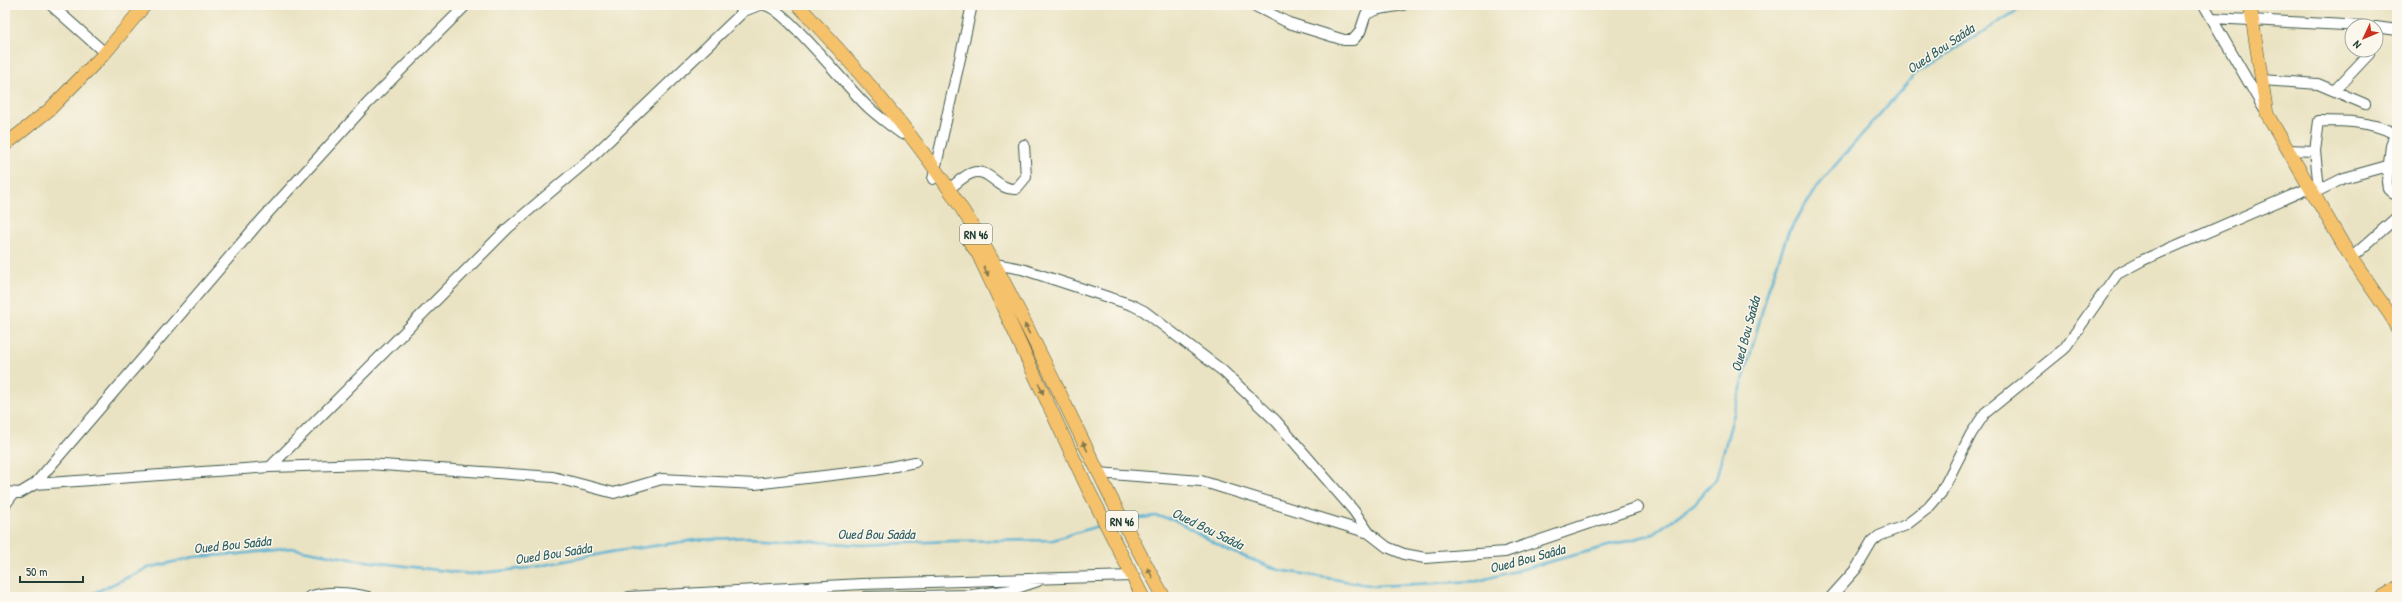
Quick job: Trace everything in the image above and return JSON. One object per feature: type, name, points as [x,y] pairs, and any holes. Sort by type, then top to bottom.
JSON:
[{"type":"main road","points":[[5,144],[49,110],[105,53],[145,5]]},
{"type":"main road","name":"RN 46","points":[[788,5],[860,82],[934,174],[949,189],[995,264],[1108,493],[1164,597]]},
{"type":"main road","name":"RN 46","points":[[798,5],[897,115],[934,174],[978,254],[1088,489],[1143,597]]},
{"type":"main road","points":[[2250,5],[2263,80],[2267,114],[2287,150],[2314,190],[2351,258],[2394,314],[2397,329]]},
{"type":"main road","points":[[2382,597],[2397,588]]},
{"type":"street","points":[[50,5],[105,53]]},
{"type":"street","points":[[5,505],[7,492],[27,490],[35,484],[256,226],[367,104],[466,5]]},
{"type":"street","points":[[270,467],[508,228],[593,156],[744,11],[759,5]]},
{"type":"street","points":[[765,5],[772,6],[787,20],[868,108],[902,134]]},
{"type":"street","points":[[934,174],[972,5]]},
{"type":"street","points":[[1253,5],[1289,23],[1344,40],[1354,40],[1360,32],[1366,14],[1378,9],[1403,5]]},
{"type":"street","points":[[2204,5],[2267,114]]},
{"type":"street","points":[[2212,18],[2344,25]]},
{"type":"street","points":[[2384,28],[2397,30]]},
{"type":"street","points":[[2335,90],[2365,58]]},
{"type":"street","points":[[2263,80],[2318,84],[2335,90],[2364,104]]},
{"type":"street","points":[[2314,190],[2315,151],[2319,121],[2350,121],[2395,131],[2387,166],[2388,188],[2397,196]]},
{"type":"street","points":[[949,189],[968,174],[976,172],[986,174],[1007,189],[1016,189],[1026,177],[1024,145]]},
{"type":"street","points":[[2287,150],[2315,151]]},
{"type":"street","points":[[1831,597],[1856,569],[1872,542],[1879,536],[1906,524],[1928,508],[1941,493],[1971,434],[1985,413],[2064,349],[2118,274],[2143,260],[2314,190],[2351,176],[2387,166]]},
{"type":"street","points":[[2351,258],[2397,217]]},
{"type":"street","points":[[995,264],[1022,269],[1132,305],[1144,311],[1223,371],[1276,421],[1354,511],[1370,532],[1387,547],[1404,554],[1424,558],[1505,552],[1638,507]]},
{"type":"street","points":[[35,484],[270,467],[368,464],[553,477],[614,493],[662,479],[755,484],[874,470],[915,462]]},
{"type":"street","points":[[1098,472],[1201,481],[1370,532]]},
{"type":"street","points":[[629,597],[862,584],[1051,577],[1132,576]]},
{"type":"street","points":[[866,597],[972,595],[1011,590],[1051,577]]},
{"type":"street","points":[[309,597],[316,595],[353,593],[368,597]]},
{"type":"waterway","name":"Oued Bou Saâda","points":[[1127,520],[1155,516],[1173,519],[1227,550],[1279,570],[1375,586],[1478,581],[1653,534],[1694,504],[1716,479],[1768,290],[1788,233],[1817,186],[1915,74],[2026,5]]},
{"type":"waterway","name":"Oued Bou Saâda","points":[[85,597],[148,568],[194,557],[291,548],[357,560],[470,574],[529,568],[611,552],[696,540],[750,537],[861,545],[950,541],[1053,540],[1101,525]]}]
